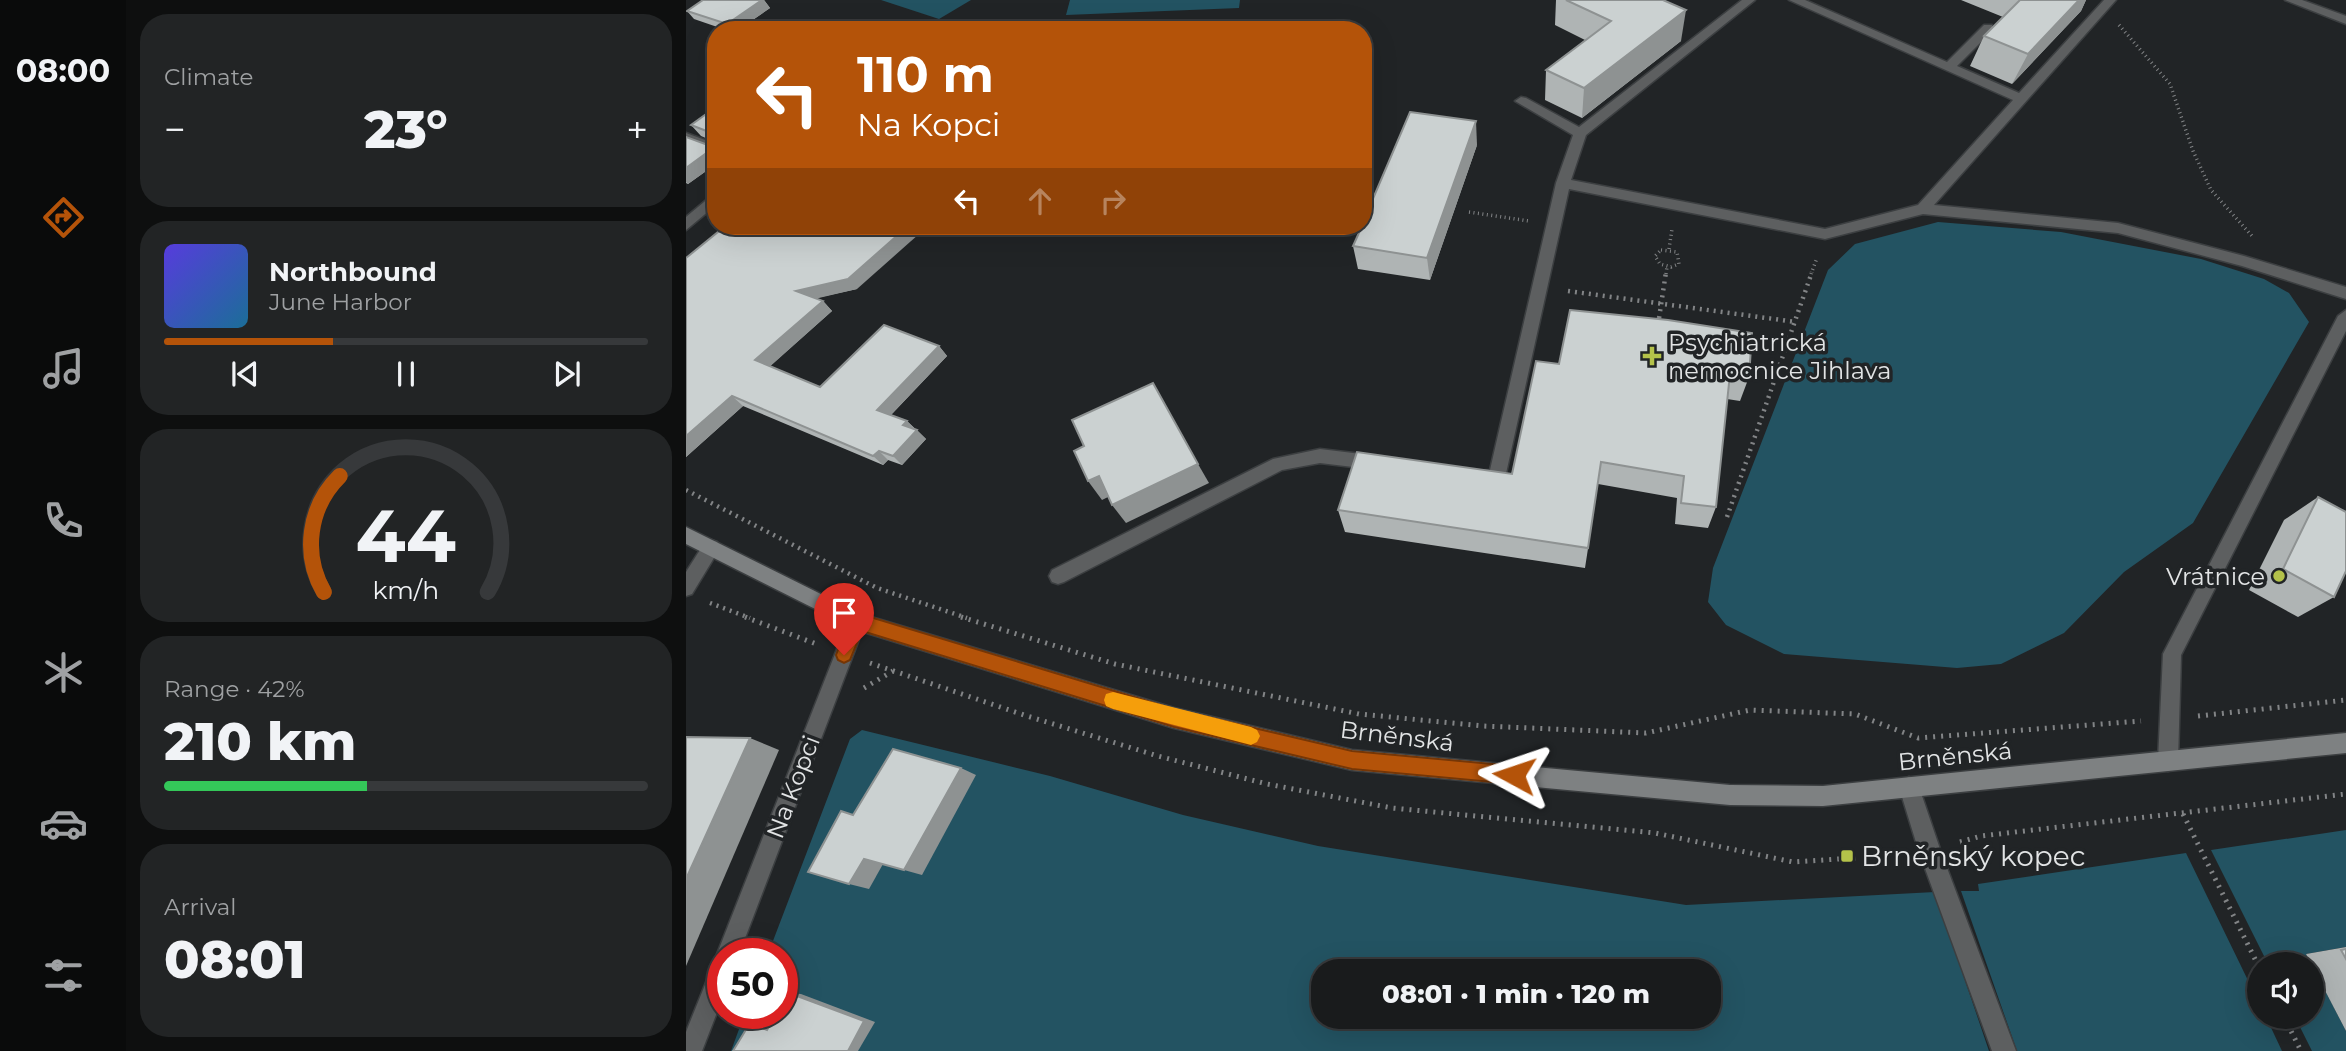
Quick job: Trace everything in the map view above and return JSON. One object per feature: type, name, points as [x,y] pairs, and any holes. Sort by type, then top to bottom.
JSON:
[{"type":"main road","name":"Brněnská","points":[[686,535],[857,621],[1161,714],[1352,760],[1730,795],[1822,796],[2346,743]]},
{"type":"street","points":[[1456,473],[1497,478],[1563,183],[1580,133],[1695,35],[1749,0]]},
{"type":"street","points":[[1795,0],[2021,99]]},
{"type":"street","points":[[2291,0],[2346,20]]},
{"type":"street","points":[[1923,209],[2101,4]]},
{"type":"street","points":[[1949,67],[1988,28]]},
{"type":"street","points":[[1521,101],[1580,133]]},
{"type":"street","points":[[686,137],[707,145]]},
{"type":"street","points":[[1563,183],[1825,234],[1923,209],[2118,228],[2346,293]]},
{"type":"street","points":[[686,225],[707,205]]},
{"type":"street","points":[[2168,761],[2172,654],[2346,316]]},
{"type":"street","points":[[1058,576],[1279,464],[1320,456],[1402,466]]},
{"type":"street","points":[[692,593],[711,548]]},
{"type":"street","name":"Na Kopci","points":[[734,938],[857,621]]},
{"type":"street","points":[[1909,787],[1930,852],[2004,1051]]},
{"type":"street","points":[[690,1051],[707,1008]]},
{"type":"path","points":[[2101,4],[2170,84],[2193,151],[2211,190],[2288,275]]},
{"type":"path","points":[[1469,212],[1554,225]]},
{"type":"path","points":[[1727,517],[1825,234]]},
{"type":"path","points":[[1661,250],[1673,250],[1679,255],[1680,261],[1675,266],[1667,267],[1657,262],[1655,256],[1661,250]]},
{"type":"path","points":[[1656,336],[1667,267]]},
{"type":"path","points":[[1539,287],[1796,322]]},
{"type":"path","points":[[686,490],[877,588],[956,615],[1115,664],[1359,714],[1483,726],[1646,733],[1750,710],[1856,714],[1918,738],[2169,719],[2346,700]]},
{"type":"path","points":[[692,593],[844,655]]},
{"type":"path","points":[[894,671],[915,678]]},
{"type":"path","points":[[1930,852],[1981,836],[2346,793]]},
{"type":"path","points":[[2183,814],[2252,952]]},
{"type":"path","points":[[2290,1029],[2301,1051]]},
{"type":"shaded area","points":[[881,0],[971,0],[939,19]]},
{"type":"shaded area","points":[[1070,0],[1240,0],[1239,8],[1066,15]]},
{"type":"shaded area","points":[[1938,222],[2061,232],[2201,259],[2264,279],[2289,293],[2309,322],[2193,523],[2124,572],[2064,633],[2001,664],[1957,668],[1784,654],[1726,625],[1708,602],[1713,568],[1828,270],[1855,244]]},
{"type":"shaded area","points":[[862,730],[1050,776],[1183,815],[1318,846],[1686,905],[1935,892],[1989,1051],[731,1051],[739,1029],[798,1029],[798,938],[774,938],[850,739]]},
{"type":"shaded area","points":[[2346,830],[2346,947],[2317,952],[2262,952],[2211,850]]},
{"type":"shaded area","points":[[2186,853],[2247,978],[2247,1029],[2272,1029],[2282,1051],[2017,1051],[1961,891],[1979,891],[1978,884]]},
{"type":"shaded area","points":[[2324,988],[2346,1031],[2346,1051],[2312,1051],[2301,1029],[2324,1029]]},
{"type":"building","points":[[703,0],[762,0],[731,21],[718,21],[687,11]]},
{"type":"building","points":[[1566,0],[1663,0],[1686,10],[1584,88],[1546,70],[1611,21]]},
{"type":"building","points":[[2020,0],[2079,0],[2028,54],[1984,36]]},
{"type":"building","points":[[1410,112],[1476,121],[1427,258],[1353,246],[1358,235],[1372,235],[1372,201]]},
{"type":"building","points":[[707,113],[707,131],[691,125]]},
{"type":"building","points":[[686,137],[707,145],[707,153],[686,168]]},
{"type":"building","points":[[714,235],[898,235],[848,279],[796,291],[823,301],[755,360],[820,387],[884,325],[939,346],[877,410],[907,421],[903,425],[917,430],[893,456],[879,451],[873,456],[732,396],[686,436],[686,258]]},
{"type":"building","points":[[1570,310],[1668,320],[1752,333],[1749,377],[1730,374],[1716,507],[1681,503],[1684,476],[1601,462],[1588,548],[1338,510],[1357,452],[1512,474],[1536,361],[1559,364]]},
{"type":"building","points":[[1153,383],[1198,464],[1112,505],[1099,476],[1088,481],[1074,451],[1084,446],[1072,420]]},
{"type":"building","points":[[2318,497],[2346,512],[2346,571],[2334,597],[2283,569]]},
{"type":"building","points":[[686,737],[750,738],[686,879]]},
{"type":"building","points":[[893,749],[961,768],[904,870],[864,859],[849,884],[808,872],[841,811],[853,815]]},
{"type":"building","points":[[798,996],[864,1021],[848,1051],[733,1051],[746,1029],[798,1029]]},
{"type":"slow traffic","points":[[1113,700],[1251,736]]},
{"type":"place","name":"Psychiatrická nemocnice Jihlava","points":[[1652,356]]},
{"type":"place","name":"Vrátnice","points":[[2279,576]]},
{"type":"place","name":"Brněnský kopec","points":[[1847,856]]},
{"type":"route","points":[[844,655],[857,621],[934,647],[1174,718],[1352,760],[1514,775]]}]
